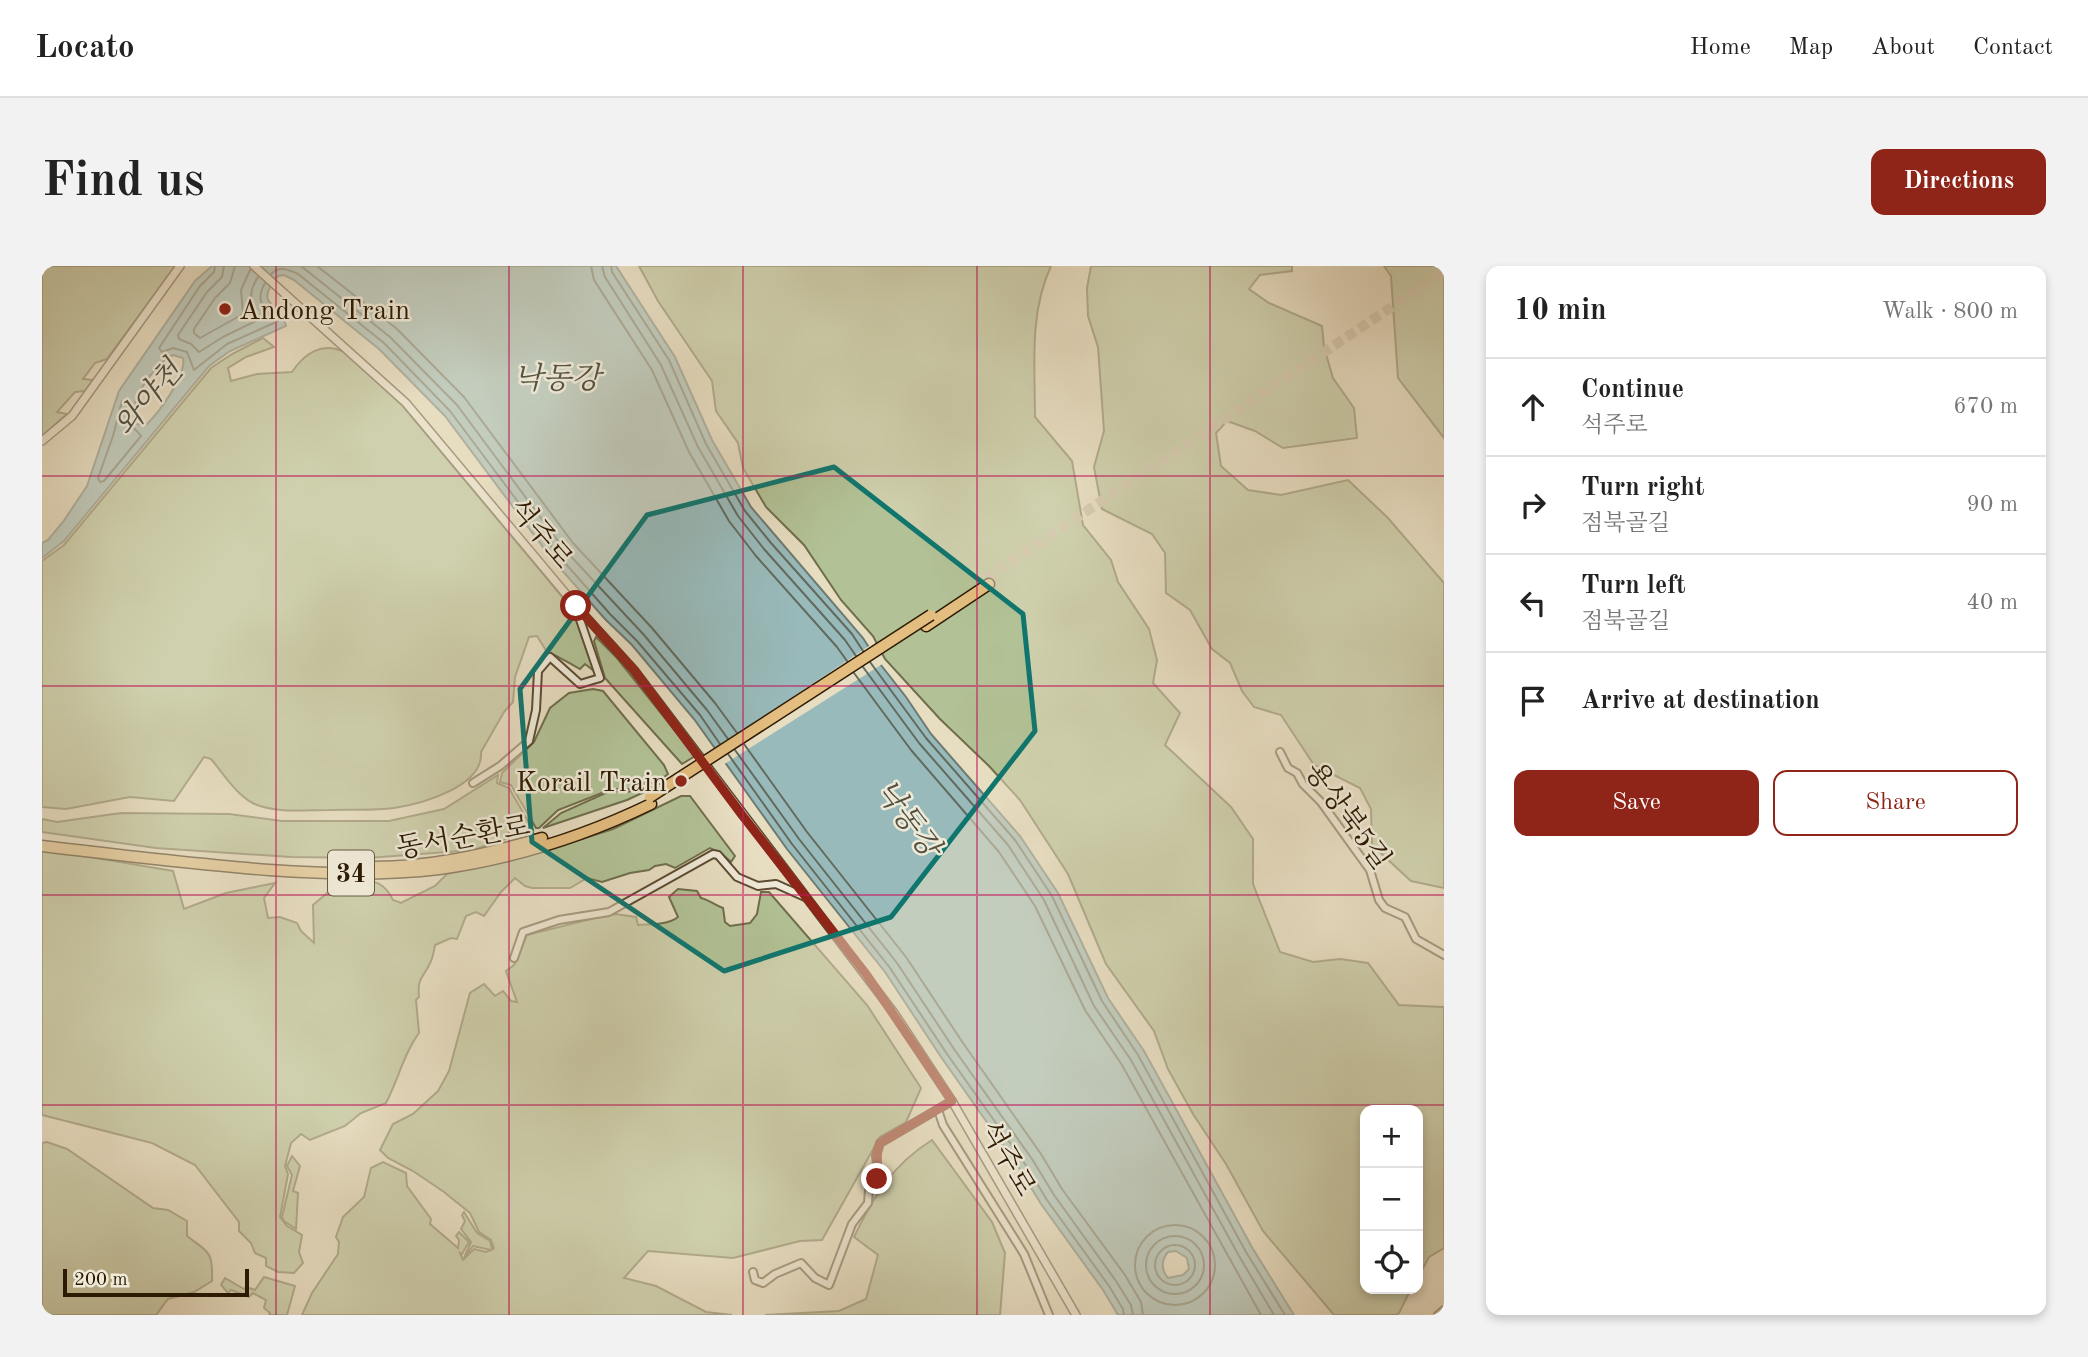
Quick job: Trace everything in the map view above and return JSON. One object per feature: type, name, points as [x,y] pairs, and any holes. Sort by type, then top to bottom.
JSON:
[{"type":"highway","name":"동서순환로","points":[[42,840],[188,858],[314,867],[433,863],[491,853],[612,816],[650,801],[931,615],[987,581],[926,626],[650,801],[583,833],[495,859],[438,869],[379,874],[318,873],[192,864],[42,846]]},
{"type":"street","points":[[42,441],[72,416],[180,266]]},
{"type":"street","name":"석주로","points":[[254,266],[406,403],[576,606],[634,670],[880,993],[952,1101],[1076,1315]]},
{"type":"street","points":[[473,783],[500,766],[529,741],[536,710],[538,671],[550,657],[580,684],[600,678],[576,606]]},
{"type":"street","name":"용상북5길","points":[[1280,752],[1288,768],[1297,773],[1303,784],[1321,802],[1370,870],[1379,900],[1385,908],[1405,917],[1416,939],[1444,955]]},
{"type":"street","points":[[513,958],[523,932],[559,920],[609,912],[713,854],[718,855],[737,877],[758,886],[776,884],[806,897]]},
{"type":"street","points":[[753,1272],[755,1280],[763,1283],[775,1274],[801,1263],[815,1278],[829,1285],[852,1224],[868,1203],[870,1190],[875,1185],[878,1172],[876,1156],[880,1143],[952,1101]]},
{"type":"street","points":[[938,1110],[943,1125],[1024,1254],[1049,1315]]},
{"type":"street","points":[[1438,1315],[1444,1310]]},
{"type":"highlighted area","points":[[834,467],[1023,614],[1035,731],[891,917],[724,971],[532,842],[520,689],[647,515]]},
{"type":"green space","points":[[42,266],[175,266],[107,359],[95,363],[83,379],[93,380],[85,391],[75,392],[57,412],[67,414],[42,436]]},
{"type":"green space","points":[[639,266],[1051,266],[1039,302],[1036,321],[1035,417],[1072,461],[1083,525],[1111,560],[1118,582],[1149,629],[1157,660],[1153,683],[1180,713],[1165,745],[1231,807],[1253,839],[1253,884],[1280,952],[1313,962],[1340,959],[1368,963],[1399,1005],[1444,1007],[1444,1248],[1429,1257],[1423,1268],[1423,1105],[1360,1105],[1360,1294],[1408,1294],[1399,1313],[1334,1315],[1263,1231],[1168,1069],[1154,1031],[1106,964],[1068,874],[1020,800],[885,659],[873,636],[841,600],[804,545],[766,507],[743,468],[738,443],[716,411],[712,381],[658,301]]},
{"type":"green space","points":[[1091,266],[1292,266],[1292,271],[1260,275],[1249,289],[1269,303],[1322,326],[1324,347],[1333,378],[1354,408],[1357,438],[1283,448],[1255,431],[1227,421],[1216,433],[1221,466],[1248,490],[1281,495],[1348,480],[1388,518],[1444,583],[1444,888],[1411,881],[1372,845],[1371,809],[1360,788],[1314,765],[1281,715],[1254,707],[1242,691],[1230,663],[1212,649],[1190,610],[1166,593],[1165,553],[1152,534],[1102,509],[1094,467],[1104,431],[1098,347],[1088,316],[1087,288]]},
{"type":"green space","points":[[1384,266],[1444,266],[1444,438],[1398,378],[1391,276]]},
{"type":"green space","points":[[263,338],[274,347],[246,357],[228,368],[231,381],[257,374],[292,372],[308,355],[321,349],[344,352],[402,405],[574,611],[594,671],[585,664],[580,669],[547,652],[537,636],[529,637],[515,677],[513,702],[504,712],[481,752],[479,764],[472,775],[448,792],[405,806],[370,810],[295,811],[260,806],[245,798],[211,759],[204,757],[174,801],[130,797],[66,809],[42,807],[42,561],[64,545],[211,368]]},
{"type":"green space","points":[[596,637],[616,657],[695,756],[682,764],[605,678],[594,641]]},
{"type":"green space","points":[[593,689],[603,691],[664,765],[668,774],[655,784],[647,782],[630,789],[612,789],[558,810],[536,828],[511,785],[500,782],[502,773],[534,742],[550,708],[569,693]]},
{"type":"green space","points":[[498,775],[497,783],[509,788],[533,830],[473,850],[368,858],[291,857],[156,848],[42,832],[42,819],[57,822],[121,813],[229,814],[282,821],[389,821],[444,809]]},
{"type":"green space","points":[[647,784],[653,788],[627,800],[543,828],[561,813],[610,791],[628,792]]},
{"type":"green space","points":[[681,796],[690,796],[735,856],[731,862],[710,848],[675,868],[666,864],[655,866],[602,882],[587,878],[570,888],[532,888],[515,878],[484,916],[476,912],[466,916],[457,939],[451,938],[435,945],[416,1000],[419,1033],[409,1049],[386,1103],[361,1113],[345,1126],[310,1140],[301,1134],[291,1143],[285,1166],[288,1174],[280,1217],[287,1226],[302,1235],[299,1252],[303,1263],[294,1273],[278,1272],[266,1266],[266,1258],[255,1253],[251,1243],[239,1231],[239,1222],[195,1165],[152,1143],[42,1115],[42,849],[173,871],[184,909],[226,893],[275,883],[264,898],[268,918],[280,917],[297,923],[301,931],[314,943],[313,905],[345,878],[379,884],[393,900],[401,903],[435,886],[447,874],[541,852],[613,829]]},
{"type":"green space","points":[[678,889],[697,891],[701,898],[723,908],[725,922],[730,926],[750,923],[757,914],[761,892],[769,892],[867,1005],[921,1088],[906,1122],[880,1137],[822,1240],[800,1241],[733,1258],[648,1251],[624,1278],[656,1286],[706,1312],[732,1315],[302,1315],[312,1293],[338,1254],[339,1242],[336,1237],[343,1217],[364,1197],[371,1168],[383,1162],[406,1173],[407,1186],[431,1219],[430,1224],[458,1248],[459,1240],[456,1236],[459,1232],[469,1242],[462,1254],[460,1253],[463,1260],[474,1249],[486,1252],[491,1250],[473,1246],[464,1258],[471,1242],[461,1229],[465,1221],[462,1215],[464,1212],[477,1233],[490,1241],[492,1249],[494,1248],[491,1240],[479,1232],[470,1213],[444,1192],[388,1158],[380,1150],[393,1124],[413,1114],[438,1091],[449,1071],[470,993],[484,984],[495,996],[503,991],[511,1001],[517,1002],[506,971],[514,965],[527,935],[615,914],[636,917],[638,925],[670,921],[678,917],[669,897]]},
{"type":"green space","points":[[932,1140],[992,1222],[1005,1253],[1000,1315],[765,1315],[839,1311],[866,1299],[878,1255],[854,1237],[886,1182],[906,1160]]},
{"type":"green space","points":[[47,1142],[67,1149],[153,1208],[168,1210],[187,1221],[187,1236],[205,1250],[210,1258],[212,1281],[194,1292],[168,1299],[156,1315],[42,1315],[42,1143]]},
{"type":"green space","points":[[292,1156],[300,1166],[293,1191],[298,1193],[296,1229],[282,1217],[292,1175],[287,1166]]},
{"type":"green space","points":[[264,1277],[295,1286],[287,1315],[269,1315],[264,1308],[266,1300],[253,1293],[249,1297],[231,1290],[228,1293],[221,1285],[225,1278],[244,1289],[246,1287],[255,1290]]},
{"type":"water","name":"낙동강","points":[[212,266],[616,266],[675,357],[712,440],[751,507],[863,638],[931,734],[1020,836],[1058,893],[1108,998],[1144,1051],[1253,1249],[1294,1315],[1118,1315],[885,972],[787,849],[694,719],[632,645],[552,559],[445,416],[379,349],[294,280],[284,275],[278,276],[268,294],[270,304],[279,312],[286,326],[230,351],[209,366],[64,541],[42,558],[42,543],[48,540],[63,522],[87,486],[119,391],[195,281]],"holes":[[[173,355],[183,358],[177,382],[148,423],[144,426],[137,424],[135,406],[143,385],[158,367]],[[1176,1251],[1187,1258],[1189,1269],[1183,1275],[1168,1278],[1163,1262],[1168,1252]]]},
{"type":"pier","points":[[872,644],[884,663],[723,765],[712,751]]},
{"type":"tunnel","points":[[985,579],[1444,272]]},
{"type":"place","name":"Andong Train","points":[[225,309]]},
{"type":"place","name":"Korail Train","points":[[681,781]]},
{"type":"route","points":[[576,606],[634,670],[742,815],[866,974],[952,1101],[880,1143],[876,1156],[877,1179]]},
{"type":"water label","name":"와야천","points":[[148,398]]}]
